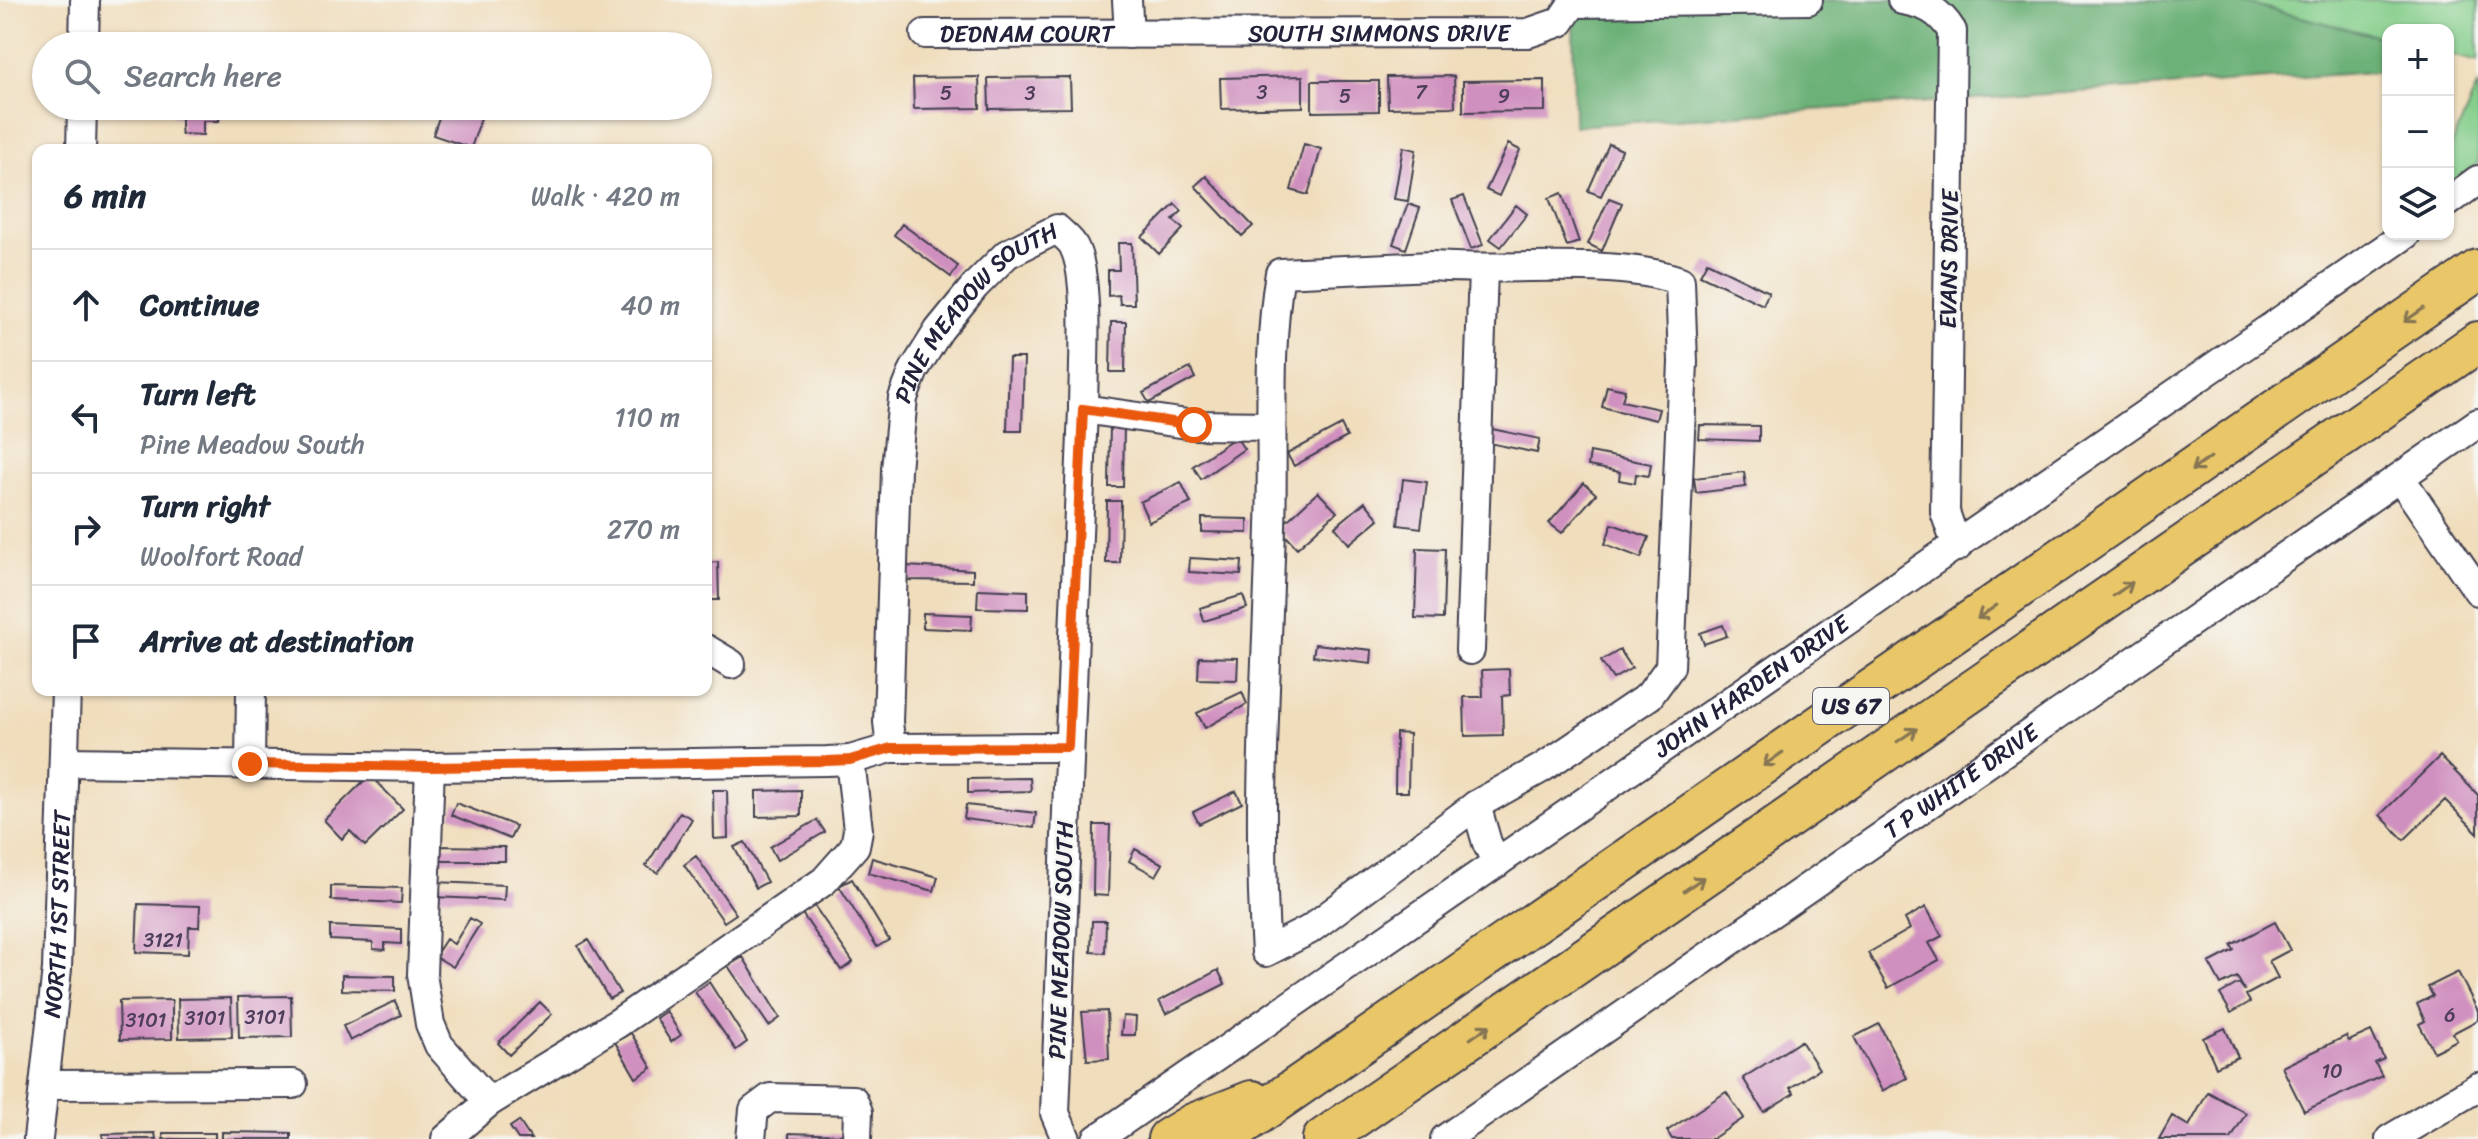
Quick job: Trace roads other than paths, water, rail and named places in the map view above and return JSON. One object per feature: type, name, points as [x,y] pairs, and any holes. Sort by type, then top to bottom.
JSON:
[{"type":"highway","name":"US 67","points":[[1222,1139],[2478,270]]},
{"type":"highway","name":"US 67","points":[[1323,1139],[2478,342]]},
{"type":"highway","points":[[1344,1139],[1432,1066]]},
{"type":"highway","points":[[1168,1139],[1193,1124],[1312,1077]]},
{"type":"street","points":[[84,32],[85,0]]},
{"type":"street","points":[[1127,0],[1129,34]]},
{"type":"street","name":"SOUTH SIMMONS DRIVE","points":[[1129,34],[1528,33],[1560,22],[1573,1],[1808,0]]},
{"type":"street","name":"EVANS DRIVE","points":[[1902,0],[1923,3],[1942,15],[1952,31],[1945,512],[1957,547]]},
{"type":"street","name":"DEDNAM COURT","points":[[925,34],[1129,34]]},
{"type":"street","points":[[81,144],[82,120]]},
{"type":"street","points":[[2454,198],[2478,180]]},
{"type":"street","name":"PINE MEADOW SOUTH","points":[[891,748],[888,722],[893,542],[903,398],[914,370],[939,330],[975,286],[1007,254],[1057,229],[1074,246],[1081,279],[1083,409],[1055,1113],[1066,1139]]},
{"type":"street","name":"JOHN HARDEN DRIVE","points":[[1097,1139],[2397,240]]},
{"type":"street","points":[[1432,266],[1483,270],[1638,270],[1680,281],[1683,362],[1674,636],[1666,676],[1649,696],[1542,768],[1476,805],[1309,930],[1266,952],[1262,789],[1271,523],[1271,426],[1280,273],[1432,266]]},
{"type":"street","points":[[1470,650],[1483,270]]},
{"type":"street","points":[[1083,409],[1194,425],[1271,426]]},
{"type":"street","name":"T P WHITE DRIVE","points":[[1445,1139],[2478,423]]},
{"type":"street","points":[[2401,479],[2478,591]]},
{"type":"street","points":[[712,653],[731,664]]},
{"type":"street","name":"NORTH 1ST STREET","points":[[38,1139],[58,955],[66,696]]},
{"type":"street","points":[[250,764],[251,696]]},
{"type":"street","points":[[64,762],[430,767],[850,760],[891,748],[1068,747]]},
{"type":"street","points":[[446,1139],[489,1102],[618,1023],[824,881],[855,846],[858,830],[850,760]]},
{"type":"street","points":[[430,767],[422,974],[430,1024],[439,1045],[489,1102]]},
{"type":"street","points":[[1476,805],[1487,843],[1497,863]]},
{"type":"street","points":[[46,1085],[293,1084]]},
{"type":"street","points":[[2390,1139],[2478,1087]]},
{"type":"street","points":[[751,1139],[754,1110],[770,1098],[853,1100],[858,1112],[857,1139]]}]
